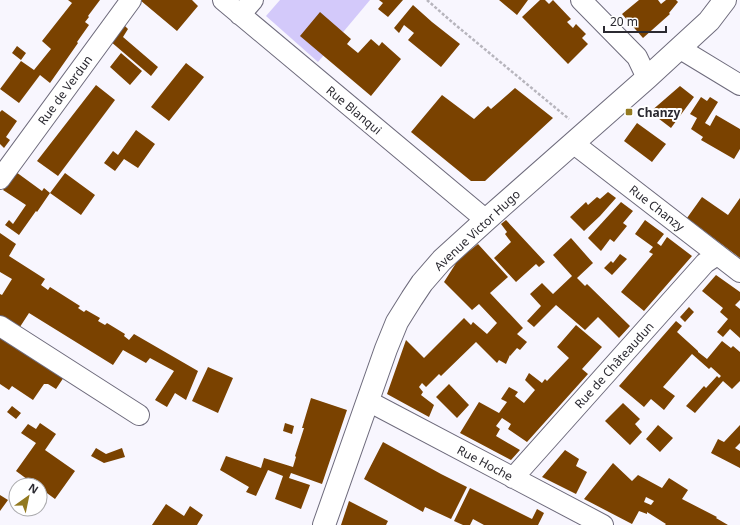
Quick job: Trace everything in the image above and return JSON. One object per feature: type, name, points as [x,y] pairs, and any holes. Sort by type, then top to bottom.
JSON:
[{"type":"street","name":"Rue de Verdun","points":[[0,180],[131,0]]},
{"type":"street","name":"Rue Blanqui","points":[[223,0],[486,220]]},
{"type":"street","points":[[240,15],[253,0]]},
{"type":"street","points":[[581,0],[637,57],[647,78]]},
{"type":"street","name":"Avenue Victor Hugo","points":[[324,525],[397,322],[418,288],[442,260],[647,78],[708,21],[725,0]]},
{"type":"street","points":[[679,48],[740,85]]},
{"type":"street","name":"Rue Chanzy","points":[[579,138],[717,255],[740,272]]},
{"type":"street","name":"Rue de Châteaudun","points":[[513,478],[705,263],[717,255]]},
{"type":"street","points":[[0,326],[139,415]]},
{"type":"street","name":"Rue Hoche","points":[[368,401],[603,525]]},
{"type":"path","points":[[427,0],[579,138]]},
{"type":"shaded area","points":[[280,0],[370,0],[318,62],[266,16]]},
{"type":"building","points":[[68,0],[100,0],[85,22],[89,25],[50,83],[40,75],[19,103],[0,89],[21,61],[34,70],[51,49],[42,41],[72,3]]},
{"type":"building","points":[[140,0],[192,0],[198,6],[177,31]]},
{"type":"building","points":[[379,0],[403,0],[388,17],[378,9],[383,3]]},
{"type":"building","points":[[499,0],[528,0],[517,15]]},
{"type":"building","points":[[540,0],[545,0],[549,4],[553,0],[571,19],[567,22],[573,28],[576,24],[586,34],[582,38],[588,44],[568,64],[522,17]]},
{"type":"building","points":[[639,0],[658,0],[661,4],[666,0],[676,0],[678,2],[669,13],[670,14],[643,38],[622,14]]},
{"type":"building","points":[[413,5],[460,44],[441,67],[408,40],[414,33],[404,25],[399,33],[394,28]]},
{"type":"building","points":[[320,12],[351,39],[347,44],[358,53],[371,39],[379,46],[382,42],[401,59],[371,96],[300,36]]},
{"type":"building","points":[[122,23],[128,29],[123,37],[158,67],[151,76],[110,41]]},
{"type":"building","points":[[17,46],[26,53],[21,60],[12,53]]},
{"type":"building","points":[[121,53],[142,71],[130,85],[110,67]]},
{"type":"building","points":[[186,63],[204,77],[169,121],[151,107]]},
{"type":"building","points":[[96,85],[115,100],[58,176],[37,161]]},
{"type":"building","points":[[680,86],[694,97],[671,128],[650,112]]},
{"type":"building","points":[[515,88],[553,118],[485,181],[471,181],[411,132],[442,95],[474,119],[488,106],[491,109]]},
{"type":"building","points":[[701,97],[707,101],[710,97],[718,102],[705,123],[710,126],[716,115],[740,129],[740,149],[734,159],[701,140],[703,137],[691,129],[697,118],[690,114]]},
{"type":"building","points":[[2,110],[17,121],[6,137],[10,140],[4,148],[0,144],[0,112]]},
{"type":"building","points":[[637,123],[666,144],[652,162],[624,141]]},
{"type":"building","points":[[136,130],[155,144],[138,168],[124,159],[115,171],[104,163],[113,151],[118,155]]},
{"type":"building","points":[[16,172],[42,191],[44,188],[50,193],[19,235],[5,225],[9,220],[13,224],[26,205],[3,190]]},
{"type":"building","points":[[65,173],[95,195],[81,215],[50,193]]},
{"type":"building","points":[[608,192],[616,198],[584,231],[570,217],[586,202],[588,205],[597,197],[600,199]]},
{"type":"building","points":[[702,197],[728,215],[740,198],[740,258],[687,218]]},
{"type":"building","points":[[621,202],[633,211],[623,223],[627,226],[614,242],[610,239],[601,251],[588,238]]},
{"type":"building","points":[[506,220],[545,262],[539,267],[536,264],[516,282],[494,258],[511,242],[505,234],[507,232],[501,224]]},
{"type":"building","points":[[645,220],[664,234],[657,243],[661,246],[667,237],[692,256],[644,311],[621,292],[653,254],[649,252],[653,247],[635,234]]},
{"type":"building","points":[[0,233],[16,244],[9,256],[45,279],[41,285],[48,290],[50,287],[80,306],[78,308],[84,312],[86,310],[100,318],[98,321],[105,325],[107,323],[125,334],[124,336],[129,340],[134,334],[198,371],[186,400],[175,393],[167,407],[155,400],[174,371],[150,358],[146,363],[123,350],[113,365],[29,313],[16,333],[0,323],[0,294],[2,295],[12,279],[0,272]]},
{"type":"building","points":[[571,238],[593,263],[577,278],[585,286],[587,284],[630,326],[619,338],[598,317],[585,330],[556,305],[534,327],[527,321],[541,306],[530,294],[542,283],[553,294],[572,276],[553,255]]},
{"type":"building","points":[[478,244],[508,277],[490,293],[523,328],[517,334],[527,342],[520,350],[517,348],[510,355],[506,364],[499,360],[497,363],[476,342],[441,376],[439,374],[426,387],[422,383],[419,387],[423,392],[421,395],[434,405],[429,417],[387,394],[406,340],[424,358],[464,318],[471,325],[473,322],[487,334],[497,323],[479,304],[472,310],[444,282],[458,260]]},
{"type":"building","points":[[620,254],[627,259],[612,275],[604,268],[611,261],[613,263]]},
{"type":"building","points":[[716,275],[740,292],[740,300],[735,305],[740,309],[740,338],[730,329],[723,337],[717,332],[728,319],[720,312],[723,308],[702,291]]},
{"type":"building","points":[[689,307],[694,312],[685,322],[680,317]]},
{"type":"building","points":[[676,321],[682,326],[677,332],[707,359],[722,341],[731,348],[733,346],[740,352],[740,381],[732,389],[723,381],[695,413],[686,406],[704,386],[706,388],[717,376],[719,378],[721,376],[711,367],[709,369],[692,354],[663,387],[675,396],[664,410],[651,399],[644,407],[619,386]]},
{"type":"building","points":[[576,325],[602,347],[582,369],[588,374],[527,442],[508,429],[511,424],[502,418],[496,426],[500,429],[496,436],[520,450],[511,460],[460,433],[479,402],[499,413],[507,402],[501,399],[509,387],[518,392],[515,396],[524,403],[535,390],[525,380],[529,373],[542,383],[545,379],[547,381],[569,358],[557,347]]},
{"type":"building","points":[[0,335],[64,377],[56,389],[48,384],[44,384],[33,400],[12,386],[9,390],[0,384]]},
{"type":"building","points":[[208,367],[233,378],[218,413],[192,401]]},
{"type":"building","points":[[449,384],[469,405],[457,418],[436,397]]},
{"type":"building","points":[[311,398],[347,410],[322,484],[291,473],[289,478],[310,485],[301,509],[275,499],[283,476],[268,470],[256,496],[246,492],[249,487],[220,470],[226,456],[261,468],[264,458],[293,467]]},
{"type":"building","points":[[623,403],[640,419],[635,424],[642,432],[630,445],[605,421]]},
{"type":"building","points":[[12,406],[21,413],[16,419],[7,412]]},
{"type":"building","points":[[40,423],[56,434],[45,450],[75,471],[55,499],[48,494],[48,477],[24,477],[16,471],[36,443],[21,433],[28,424],[36,429]]},
{"type":"building","points":[[285,423],[294,426],[292,434],[283,431]]},
{"type":"building","points":[[658,425],[673,438],[660,452],[646,439]]},
{"type":"building","points":[[740,425],[740,443],[735,448],[740,451],[740,468],[711,453],[718,439],[724,442]]},
{"type":"building","points":[[383,442],[467,487],[451,519],[425,507],[423,512],[364,479]]},
{"type":"building","points":[[96,448],[106,454],[122,448],[125,457],[104,463],[91,456]]},
{"type":"building","points":[[565,450],[579,459],[576,466],[587,472],[576,494],[542,477]]},
{"type":"building","points":[[613,463],[632,481],[638,475],[662,488],[669,478],[688,490],[682,499],[717,517],[716,518],[728,525],[665,525],[666,524],[647,512],[647,514],[639,511],[632,524],[584,499]],"holes":[[[646,497],[654,501],[651,505],[644,502]]]},
{"type":"building","points":[[470,488],[532,519],[537,509],[544,513],[538,525],[484,525],[473,519],[470,525],[463,525],[454,521]]},
{"type":"building","points":[[0,495],[8,500],[0,511]]},
{"type":"building","points":[[349,501],[388,521],[386,525],[341,525]]},
{"type":"building","points":[[166,504],[184,516],[190,506],[203,515],[197,525],[152,525]]},
{"type":"place","name":"Chanzy","points":[[629,112]]}]
